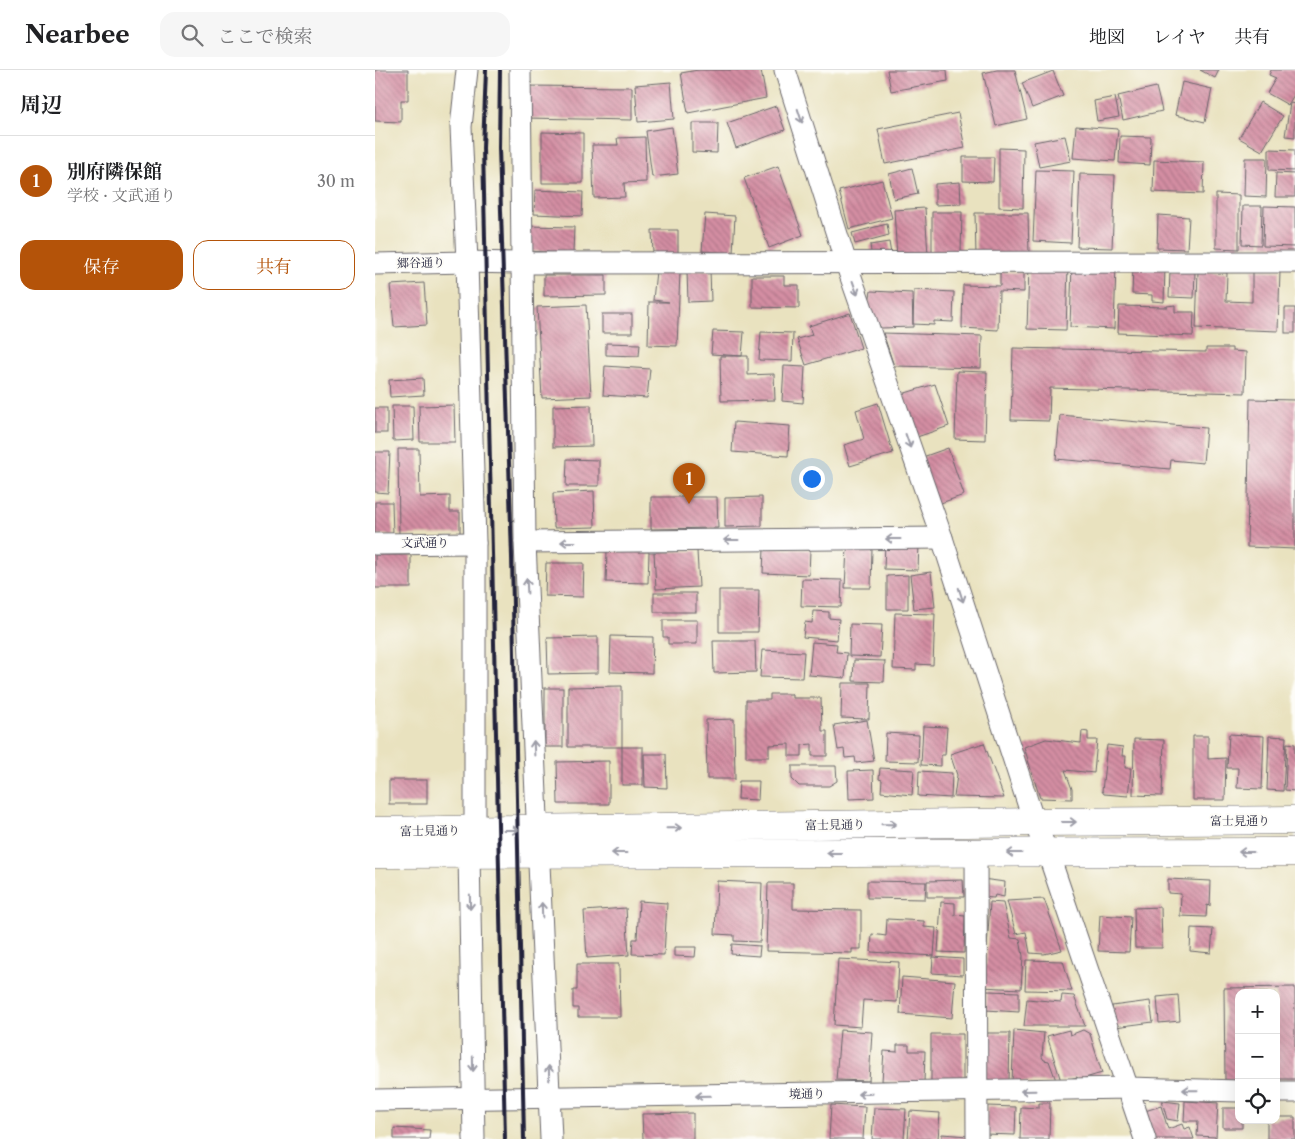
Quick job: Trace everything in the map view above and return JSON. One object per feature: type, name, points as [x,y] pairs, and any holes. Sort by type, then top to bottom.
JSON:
[{"type":"street","points":[[467,70],[461,126],[475,543],[472,842],[474,1139]]},
{"type":"street","points":[[520,70],[525,542],[551,1139]]},
{"type":"street","points":[[785,70],[846,262],[942,538],[1034,822],[1048,853],[1145,1139]]},
{"type":"street","name":"郷谷通り","points":[[375,264],[467,262],[522,264],[1295,262]]},
{"type":"street","points":[[525,542],[942,538]]},
{"type":"street","name":"文武通り","points":[[375,544],[475,543]]},
{"type":"street","name":"富士見通り","points":[[375,854],[472,842],[1034,822],[1295,820]]},
{"type":"street","name":"富士見通り","points":[[375,831],[472,842]]},
{"type":"street","name":"富士見通り","points":[[539,841],[975,853],[1295,852]]},
{"type":"street","points":[[975,853],[977,1139]]},
{"type":"street","name":"境通り","points":[[375,1100],[977,1092],[1128,1088],[1235,1091]]},
{"type":"street","points":[[1280,1092],[1295,1092]]},
{"type":"building","points":[[375,70],[408,70],[408,100],[401,100],[401,122],[375,121]]},
{"type":"building","points":[[698,70],[761,70],[766,98],[688,113],[681,73]]},
{"type":"building","points":[[887,70],[947,70],[948,81],[891,91]]},
{"type":"building","points":[[997,70],[1015,70],[1027,119],[996,126],[983,73]]},
{"type":"building","points":[[1200,70],[1219,70],[1215,78]]},
{"type":"building","points":[[1271,70],[1295,70],[1295,93],[1288,105],[1267,93],[1276,78],[1269,75]]},
{"type":"building","points":[[1053,71],[1063,96],[1032,108],[1022,83]]},
{"type":"building","points":[[671,82],[674,119],[638,122],[635,85]]},
{"type":"building","points":[[1182,82],[1212,89],[1205,122],[1175,115]]},
{"type":"building","points":[[525,86],[632,87],[632,120],[525,118]]},
{"type":"building","points":[[1156,87],[1162,111],[1123,120],[1118,96]]},
{"type":"building","points":[[1115,97],[1119,117],[1097,121],[1094,101]]},
{"type":"building","points":[[1260,102],[1283,116],[1262,151],[1239,138]]},
{"type":"building","points":[[1290,103],[1295,104],[1295,137],[1285,136]]},
{"type":"building","points":[[776,106],[785,130],[736,148],[727,123]]},
{"type":"building","points":[[958,113],[965,148],[885,164],[878,129]]},
{"type":"building","points":[[692,123],[718,123],[717,153],[692,152]]},
{"type":"building","points":[[1076,126],[1118,129],[1115,161],[1073,158]]},
{"type":"building","points":[[672,127],[678,174],[652,177],[646,131]]},
{"type":"building","points":[[542,132],[583,133],[583,183],[542,183]]},
{"type":"building","points":[[1065,136],[1071,161],[1039,167],[1034,142]]},
{"type":"building","points":[[1120,136],[1151,137],[1150,165],[1119,163]]},
{"type":"building","points":[[645,137],[646,182],[624,183],[625,197],[594,198],[592,145],[618,145],[617,138]]},
{"type":"building","points":[[999,148],[1024,149],[1023,208],[999,207]]},
{"type":"building","points":[[1269,149],[1295,150],[1295,171],[1269,170]]},
{"type":"building","points":[[963,157],[994,157],[993,182],[963,181]]},
{"type":"building","points":[[1245,158],[1267,158],[1266,197],[1244,196]]},
{"type":"building","points":[[1154,160],[1204,162],[1203,194],[1153,192]]},
{"type":"building","points":[[778,166],[803,235],[769,248],[744,178]]},
{"type":"building","points":[[912,168],[918,194],[894,199],[889,174]]},
{"type":"building","points":[[1036,170],[1074,171],[1071,243],[1033,241]]},
{"type":"building","points":[[1276,173],[1295,174],[1295,197],[1275,197]]},
{"type":"building","points":[[1080,174],[1115,175],[1112,248],[1077,247]]},
{"type":"building","points":[[882,180],[892,218],[849,229],[839,191]]},
{"type":"building","points":[[960,182],[961,204],[935,205],[935,184]]},
{"type":"building","points":[[535,190],[583,192],[582,216],[534,214]]},
{"type":"building","points":[[1216,194],[1239,195],[1239,249],[1216,248]]},
{"type":"building","points":[[1243,206],[1262,206],[1261,245],[1242,244]]},
{"type":"building","points":[[1264,206],[1295,207],[1295,247],[1263,246]]},
{"type":"building","points":[[925,208],[928,255],[897,258],[894,210]]},
{"type":"building","points":[[932,212],[962,212],[961,252],[932,252]]},
{"type":"building","points":[[975,213],[1028,213],[1029,255],[976,256]]},
{"type":"building","points":[[705,214],[735,216],[733,253],[702,251]]},
{"type":"building","points":[[1158,215],[1189,217],[1187,249],[1157,248]]},
{"type":"building","points":[[887,224],[889,235],[855,244],[852,233]]},
{"type":"building","points":[[526,226],[574,227],[573,253],[525,251]]},
{"type":"building","points":[[652,230],[678,230],[678,255],[653,255]]},
{"type":"building","points":[[889,242],[891,254],[872,258],[870,245]]},
{"type":"building","points":[[1072,264],[1116,265],[1114,329],[1070,327]]},
{"type":"building","points":[[1029,266],[1068,267],[1066,330],[1027,329]]},
{"type":"building","points":[[1133,266],[1165,267],[1164,302],[1152,301],[1152,295],[1132,294]]},
{"type":"building","points":[[710,270],[711,301],[688,302],[687,271]]},
{"type":"building","points":[[1252,270],[1280,271],[1278,331],[1196,328],[1198,271],[1227,273],[1226,301],[1252,302]]},
{"type":"building","points":[[656,271],[680,272],[677,346],[648,345],[649,302],[669,302],[653,300]]},
{"type":"building","points":[[1170,271],[1195,272],[1194,298],[1169,297]]},
{"type":"building","points":[[1000,272],[1024,273],[1024,292],[999,291],[998,330],[962,328],[963,285],[1000,286]]},
{"type":"building","points":[[544,275],[606,275],[606,295],[544,296]]},
{"type":"building","points":[[752,276],[784,276],[784,285],[799,285],[799,308],[752,307]]},
{"type":"building","points":[[424,283],[427,325],[394,327],[390,285]]},
{"type":"building","points":[[914,290],[954,292],[953,322],[934,321],[934,325],[913,324]]},
{"type":"building","points":[[871,291],[912,293],[913,327],[881,328],[868,308]]},
{"type":"building","points":[[586,305],[591,396],[542,398],[537,307]]},
{"type":"building","points":[[1175,305],[1175,312],[1194,312],[1193,336],[1118,333],[1119,306],[1167,307]]},
{"type":"building","points":[[1285,308],[1295,308],[1295,333],[1285,333]]},
{"type":"building","points":[[850,313],[861,348],[806,365],[797,339],[812,335],[809,326]]},
{"type":"building","points":[[602,314],[632,314],[632,333],[602,333]]},
{"type":"building","points":[[713,331],[744,332],[742,356],[711,354]]},
{"type":"building","points":[[761,332],[793,333],[792,361],[759,360]]},
{"type":"building","points":[[883,333],[982,336],[981,368],[894,366]]},
{"type":"building","points":[[606,343],[640,344],[639,356],[606,355]]},
{"type":"building","points":[[1013,348],[1206,352],[1206,348],[1232,348],[1232,351],[1246,352],[1245,393],[1050,388],[1049,421],[1011,420]]},
{"type":"building","points":[[720,356],[748,356],[748,375],[774,374],[775,400],[721,401]]},
{"type":"building","points":[[605,366],[650,369],[647,398],[603,395]]},
{"type":"building","points":[[784,366],[805,367],[803,403],[782,401]]},
{"type":"building","points":[[957,371],[987,372],[985,440],[955,439]]},
{"type":"building","points":[[423,378],[424,395],[390,397],[389,380]]},
{"type":"building","points":[[935,384],[949,426],[917,437],[902,394]]},
{"type":"building","points":[[1250,399],[1295,400],[1295,549],[1247,547]]},
{"type":"building","points":[[878,403],[893,453],[850,466],[844,445],[864,439],[856,410]]},
{"type":"building","points":[[454,405],[455,442],[420,442],[419,406]]},
{"type":"building","points":[[591,405],[592,446],[553,447],[553,406]]},
{"type":"building","points":[[392,406],[413,406],[414,440],[393,441]]},
{"type":"building","points":[[375,408],[387,408],[387,433],[375,433]]},
{"type":"building","points":[[1060,415],[1206,428],[1203,463],[1171,460],[1170,469],[1056,459]]},
{"type":"building","points":[[734,422],[790,426],[788,456],[732,452]]},
{"type":"building","points":[[948,448],[964,495],[935,505],[920,458]]},
{"type":"building","points":[[398,449],[419,449],[420,497],[450,496],[450,512],[460,512],[460,534],[399,535]]},
{"type":"building","points":[[375,452],[390,452],[388,493],[375,492]]},
{"type":"building","points":[[567,459],[599,460],[599,486],[566,486]]},
{"type":"building","points":[[594,491],[595,527],[554,528],[553,493]]},
{"type":"building","points":[[651,497],[717,497],[718,528],[651,529]]},
{"type":"building","points":[[762,497],[762,526],[725,527],[725,498]]},
{"type":"building","points":[[375,502],[392,502],[393,535],[375,535]]},
{"type":"building","points":[[885,543],[919,544],[918,570],[884,569]]},
{"type":"building","points":[[847,547],[872,548],[871,588],[845,588]]},
{"type":"building","points":[[764,548],[810,550],[809,575],[763,573]]},
{"type":"building","points":[[607,551],[649,552],[648,583],[606,582]]},
{"type":"building","points":[[697,551],[699,587],[656,589],[654,552]]},
{"type":"building","points":[[375,555],[411,555],[411,588],[375,588]]},
{"type":"building","points":[[546,563],[584,563],[583,597],[545,596]]},
{"type":"building","points":[[931,572],[935,607],[914,609],[910,575]]},
{"type":"building","points":[[908,575],[908,609],[887,609],[887,576]]},
{"type":"building","points":[[802,579],[842,580],[841,607],[801,606]]},
{"type":"building","points":[[719,590],[759,590],[758,632],[719,632]]},
{"type":"building","points":[[654,593],[696,593],[696,612],[654,612]]},
{"type":"building","points":[[813,611],[829,612],[829,618],[839,619],[837,640],[803,637],[805,622],[812,623]]},
{"type":"building","points":[[895,613],[935,614],[933,665],[916,664],[916,670],[893,669]]},
{"type":"building","points":[[663,620],[697,620],[697,644],[668,644],[668,637],[663,637]]},
{"type":"building","points":[[850,624],[882,625],[880,657],[849,656]]},
{"type":"building","points":[[611,636],[653,637],[652,673],[610,672]]},
{"type":"building","points":[[598,637],[598,673],[548,674],[547,638]]},
{"type":"building","points":[[713,641],[755,641],[756,672],[714,673]]},
{"type":"building","points":[[812,642],[837,644],[836,652],[847,653],[845,678],[809,675]]},
{"type":"building","points":[[762,650],[804,652],[802,678],[760,677]]},
{"type":"building","points":[[854,660],[885,661],[884,682],[853,681]]},
{"type":"building","points":[[842,683],[870,683],[869,719],[841,718]]},
{"type":"building","points":[[622,686],[622,747],[568,747],[568,687]]},
{"type":"building","points":[[545,688],[563,688],[563,747],[545,747]]},
{"type":"building","points":[[770,694],[792,694],[792,698],[821,698],[822,731],[827,731],[827,756],[812,756],[812,744],[802,745],[802,756],[789,756],[789,744],[769,745],[769,757],[746,757],[746,700],[770,700]]},
{"type":"building","points":[[734,719],[735,779],[707,779],[706,720]]},
{"type":"building","points":[[867,720],[874,761],[856,763],[855,757],[845,758],[844,749],[838,750],[834,725]]},
{"type":"building","points":[[923,726],[947,727],[945,755],[941,755],[941,766],[921,765]]},
{"type":"building","points":[[1082,731],[1088,732],[1088,740],[1097,740],[1094,773],[1065,770],[1072,789],[1072,799],[1040,798],[1024,747],[1046,739],[1081,743]]},
{"type":"building","points":[[886,733],[919,735],[918,762],[885,761]]},
{"type":"building","points":[[1229,734],[1264,736],[1262,789],[1237,788],[1238,768],[1227,768]]},
{"type":"building","points":[[1193,736],[1208,736],[1208,759],[1226,758],[1225,800],[1193,800]]},
{"type":"building","points":[[1269,736],[1286,737],[1283,791],[1267,790]]},
{"type":"building","points":[[1134,739],[1164,740],[1162,796],[1133,795]]},
{"type":"building","points":[[984,743],[1004,798],[954,797],[957,775],[950,754]]},
{"type":"building","points":[[1287,743],[1295,744],[1295,791],[1285,790]]},
{"type":"building","points":[[1107,745],[1123,747],[1122,756],[1126,756],[1125,768],[1131,768],[1128,796],[1104,794],[1102,791]]},
{"type":"building","points":[[622,747],[643,747],[643,785],[622,785]]},
{"type":"building","points":[[644,754],[666,754],[667,788],[645,787]]},
{"type":"building","points":[[609,761],[609,804],[558,804],[557,762]]},
{"type":"building","points":[[792,766],[836,766],[837,781],[829,786],[799,786],[792,779]]},
{"type":"building","points":[[880,768],[914,770],[912,795],[881,792]]},
{"type":"building","points":[[873,770],[874,798],[849,799],[848,771]]},
{"type":"building","points":[[919,771],[952,773],[951,798],[918,796]]},
{"type":"building","points":[[389,780],[427,780],[427,804],[389,804]]},
{"type":"building","points":[[739,781],[759,781],[758,800],[738,799]]},
{"type":"building","points":[[982,879],[1005,882],[1004,897],[995,895],[994,898],[980,897]]},
{"type":"building","points":[[1168,879],[1211,881],[1210,906],[1207,905],[1206,917],[1180,916],[1181,894],[1168,893]]},
{"type":"building","points":[[963,880],[964,897],[927,897],[927,881]]},
{"type":"building","points":[[717,881],[762,883],[760,942],[734,941],[734,935],[715,934]]},
{"type":"building","points":[[867,881],[926,882],[925,899],[867,898]]},
{"type":"building","points":[[768,883],[793,883],[793,909],[861,910],[861,949],[852,949],[852,953],[766,951]]},
{"type":"building","points":[[1044,899],[1062,950],[1044,954],[1030,953],[1026,932],[1016,934],[1007,901]]},
{"type":"building","points":[[639,901],[667,903],[664,955],[632,954],[633,939],[637,939]]},
{"type":"building","points":[[941,902],[955,903],[955,915],[965,916],[964,953],[938,952]]},
{"type":"building","points":[[990,902],[1003,903],[1011,938],[1020,939],[1023,956],[1021,989],[982,987],[986,964]]},
{"type":"building","points":[[1161,907],[1162,948],[1135,948],[1134,908]]},
{"type":"building","points":[[626,908],[629,955],[587,958],[584,911]]},
{"type":"building","points":[[1100,915],[1131,917],[1129,952],[1098,951]]},
{"type":"building","points":[[887,919],[924,921],[924,927],[936,928],[934,956],[871,952],[872,934],[886,936]]},
{"type":"building","points":[[1191,928],[1213,929],[1211,953],[1190,951]]},
{"type":"building","points":[[732,944],[760,946],[759,956],[731,954]]},
{"type":"building","points":[[674,947],[696,947],[695,957],[674,956]]},
{"type":"building","points":[[933,957],[963,959],[963,975],[932,973]]},
{"type":"building","points":[[838,959],[899,962],[897,1002],[863,1000],[861,1027],[834,1025]]},
{"type":"building","points":[[1026,960],[1063,961],[1072,991],[1025,990]]},
{"type":"building","points":[[577,964],[619,964],[620,1017],[578,1017],[578,1008],[573,1008],[573,990],[577,990]]},
{"type":"building","points":[[902,977],[955,981],[952,1018],[900,1014]]},
{"type":"building","points":[[1295,987],[1295,1079],[1280,1079],[1280,989],[1235,989],[1235,1080],[1225,1080],[1224,988]]},
{"type":"building","points":[[987,991],[1019,992],[1019,1012],[986,1010]]},
{"type":"building","points":[[1062,995],[1074,996],[1085,1026],[1024,1026],[1027,999],[1061,1002]]},
{"type":"building","points":[[1178,995],[1180,1021],[1159,1023],[1157,997]]},
{"type":"building","points":[[1150,1001],[1153,1022],[1115,1027],[1112,1006]]},
{"type":"building","points":[[840,1030],[872,1032],[869,1081],[836,1080]]},
{"type":"building","points":[[1014,1030],[1044,1033],[1042,1057],[1044,1060],[1049,1061],[1057,1083],[1012,1082]]},
{"type":"building","points":[[1069,1030],[1070,1035],[1083,1030],[1090,1034],[1102,1073],[1078,1080],[1077,1077],[1061,1081],[1047,1036]]},
{"type":"building","points":[[983,1033],[1010,1033],[1009,1083],[982,1083]]},
{"type":"building","points":[[931,1034],[963,1034],[963,1084],[931,1083]]},
{"type":"building","points":[[897,1045],[909,1045],[909,1051],[925,1051],[924,1083],[882,1081],[884,1051],[897,1052]]},
{"type":"building","points":[[1162,1101],[1180,1103],[1178,1121],[1167,1119]]},
{"type":"building","points":[[1185,1101],[1218,1103],[1216,1137],[1197,1136],[1198,1121],[1184,1121]]},
{"type":"building","points":[[1039,1103],[1050,1103],[1049,1139],[1020,1139],[1021,1107],[1039,1108]]},
{"type":"building","points":[[831,1105],[865,1107],[863,1139],[829,1139]]},
{"type":"building","points":[[987,1106],[1016,1107],[1015,1135],[985,1134]]},
{"type":"building","points":[[1161,1106],[1168,1129],[1182,1124],[1184,1129],[1190,1127],[1194,1139],[1154,1139],[1145,1111]]},
{"type":"building","points":[[874,1108],[906,1109],[904,1139],[872,1139]]},
{"type":"building","points":[[1223,1108],[1235,1108],[1235,1124],[1242,1124],[1242,1128],[1223,1128]]},
{"type":"building","points":[[910,1111],[940,1113],[938,1139],[908,1139]]},
{"type":"building","points":[[693,1113],[693,1139],[643,1139],[642,1114]]},
{"type":"building","points":[[1280,1117],[1295,1117],[1295,1139],[1267,1139],[1267,1124],[1280,1124]]},
{"type":"building","points":[[394,1128],[430,1130],[429,1139],[394,1139]]},
{"type":"building","points":[[942,1134],[968,1136],[968,1139],[942,1139]]},
{"type":"railway","points":[[486,70],[483,148],[505,1139]]},
{"type":"railway","points":[[500,70],[499,148],[512,557],[524,1139]]},
{"type":"place","name":"別府隣保館","points":[[689,504]]}]
